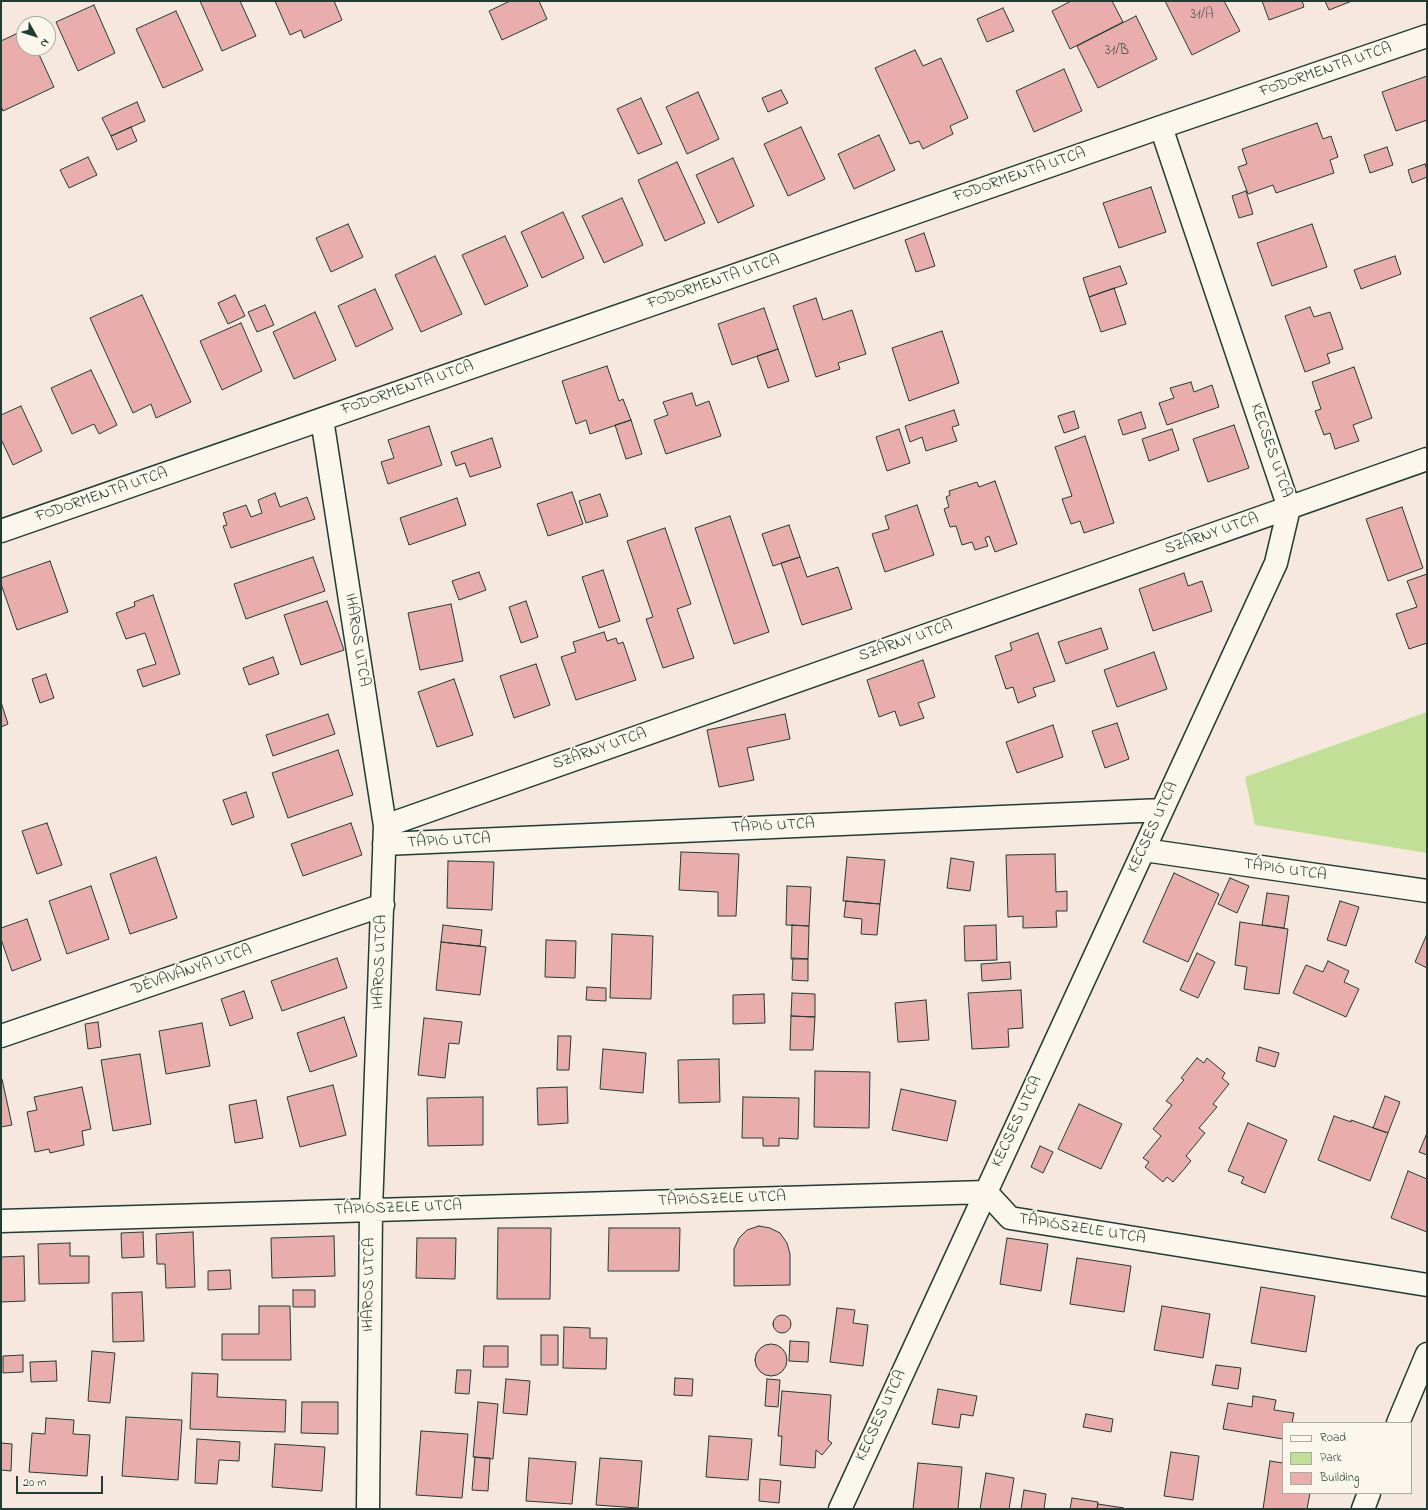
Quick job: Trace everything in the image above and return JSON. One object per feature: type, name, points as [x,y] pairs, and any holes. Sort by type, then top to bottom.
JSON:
[{"type":"street","name":"FODORMENTA UTCA","points":[[1,531],[1161,127],[1427,36]]},
{"type":"street","name":"KECSES UTCA","points":[[840,1509],[1276,563],[1289,508],[1161,127]]},
{"type":"street","name":"IHAROS UTCA","points":[[322,419],[385,835],[371,1210],[368,1509]]},
{"type":"street","name":"SZÁRNY UTCA","points":[[385,835],[1427,459]]},
{"type":"street","name":"TÁPIÓ UTCA","points":[[385,835],[1162,810]]},
{"type":"street","name":"TÁPIÓ UTCA","points":[[1144,850],[1427,891]]},
{"type":"street","name":"DÉVAVÁNYA UTCA","points":[[1,1036],[383,905]]},
{"type":"street","name":"TÁPIÓSZELE UTCA","points":[[1,1222],[986,1192],[1010,1218],[1427,1285]]},
{"type":"street","points":[[1398,1422],[1427,1354]]},
{"type":"street","points":[[1363,1509],[1369,1494]]},
{"type":"green space","points":[[1427,712],[1427,853],[1255,825],[1245,777]]},
{"type":"building","points":[[200,1],[240,1],[256,36],[222,51]]},
{"type":"building","points":[[275,1],[334,1],[342,20],[304,38],[301,30],[290,35]]},
{"type":"building","points":[[510,1],[539,1],[547,19],[502,40],[489,11]]},
{"type":"building","points":[[1071,1],[1112,1],[1123,22],[1070,49],[1052,11]]},
{"type":"building","points":[[1165,1],[1224,1],[1240,31],[1192,55]]},
{"type":"building","points":[[1262,1],[1302,1],[1304,7],[1269,20]]},
{"type":"building","points":[[1325,1],[1352,1],[1329,10]]},
{"type":"building","points":[[94,5],[115,53],[78,71],[56,22]]},
{"type":"building","points":[[1003,8],[1014,31],[987,42],[977,19]]},
{"type":"building","points":[[176,11],[203,70],[163,88],[136,29]]},
{"type":"building","points":[[1136,16],[1157,59],[1098,88],[1077,46]]},
{"type":"building","points":[[16,34],[16,56],[40,56],[54,87],[3,111],[1,106],[1,41]]},
{"type":"building","points":[[915,50],[923,66],[941,58],[968,118],[950,126],[953,134],[923,149],[919,141],[910,144],[875,68]]},
{"type":"building","points":[[1064,69],[1082,111],[1034,132],[1016,91]]},
{"type":"building","points":[[1427,76],[1427,120],[1396,131],[1382,92]]},
{"type":"building","points":[[781,90],[788,103],[768,112],[762,98]]},
{"type":"building","points":[[698,92],[719,139],[687,154],[666,107]]},
{"type":"building","points":[[641,98],[662,144],[638,154],[617,109]]},
{"type":"building","points":[[137,102],[145,121],[111,136],[102,118]]},
{"type":"building","points":[[1317,123],[1323,139],[1331,136],[1338,157],[1330,160],[1334,173],[1276,193],[1273,185],[1248,194],[1238,167],[1247,164],[1242,149]]},
{"type":"building","points":[[131,127],[137,141],[117,150],[111,136]]},
{"type":"building","points":[[801,127],[825,179],[788,196],[764,144]]},
{"type":"building","points":[[879,135],[895,170],[854,189],[838,154]]},
{"type":"building","points":[[1387,147],[1393,165],[1370,173],[1364,155]]},
{"type":"building","points":[[88,157],[97,175],[69,188],[60,170]]},
{"type":"building","points":[[733,158],[754,206],[718,223],[696,175]]},
{"type":"building","points":[[677,162],[705,223],[665,241],[638,180]]},
{"type":"building","points":[[1425,164],[1427,177],[1412,183],[1408,170]]},
{"type":"building","points":[[1151,187],[1166,232],[1119,248],[1103,203]]},
{"type":"building","points":[[1246,191],[1253,214],[1239,218],[1232,196]]},
{"type":"building","points":[[622,198],[643,245],[604,263],[582,216]]},
{"type":"building","points":[[563,212],[584,258],[542,278],[521,232]]},
{"type":"building","points":[[348,224],[363,257],[331,272],[316,238]]},
{"type":"building","points":[[1312,224],[1327,267],[1272,286],[1257,243]]},
{"type":"building","points":[[924,233],[935,266],[916,272],[905,240]]},
{"type":"building","points":[[505,236],[528,286],[485,305],[462,255]]},
{"type":"building","points":[[435,256],[462,314],[421,332],[395,275]]},
{"type":"building","points":[[1395,256],[1401,274],[1361,289],[1354,270]]},
{"type":"building","points":[[1120,266],[1127,284],[1089,297],[1083,278]]},
{"type":"building","points":[[1114,288],[1126,324],[1101,332],[1089,297]]},
{"type":"building","points":[[375,289],[393,329],[356,347],[338,306]]},
{"type":"building","points":[[142,295],[191,402],[156,418],[151,404],[133,413],[90,318]]},
{"type":"building","points":[[235,295],[245,316],[228,324],[218,303]]},
{"type":"building","points":[[816,298],[823,320],[852,310],[866,354],[838,363],[840,369],[816,377],[793,306]]},
{"type":"building","points":[[265,305],[274,325],[257,332],[248,312]]},
{"type":"building","points":[[1310,307],[1314,317],[1330,312],[1343,349],[1327,354],[1330,363],[1305,372],[1285,316]]},
{"type":"building","points":[[764,308],[778,349],[732,365],[718,324]]},
{"type":"building","points":[[315,312],[336,360],[294,379],[273,332]]},
{"type":"building","points":[[241,323],[262,371],[222,390],[200,341]]},
{"type":"building","points":[[942,331],[959,383],[909,401],[892,348]]},
{"type":"building","points":[[778,349],[789,381],[768,388],[757,356]]},
{"type":"building","points":[[607,366],[619,401],[623,399],[631,420],[590,434],[586,420],[576,424],[562,381]]},
{"type":"building","points":[[1354,367],[1372,418],[1353,425],[1359,441],[1335,449],[1330,433],[1324,435],[1315,411],[1321,409],[1312,382]]},
{"type":"building","points":[[91,370],[117,425],[99,434],[94,424],[72,434],[51,388]]},
{"type":"building","points":[[1191,382],[1194,392],[1212,385],[1219,407],[1167,425],[1159,403],[1174,398],[1170,388]]},
{"type":"building","points":[[692,393],[696,406],[709,401],[721,436],[666,454],[654,420],[668,415],[663,402]]},
{"type":"building","points":[[21,406],[42,451],[13,465],[1,439],[1,415]]},
{"type":"building","points":[[954,410],[959,425],[952,427],[957,441],[926,451],[922,437],[910,442],[905,426]]},
{"type":"building","points":[[1074,411],[1079,428],[1064,433],[1058,416]]},
{"type":"building","points":[[1141,412],[1146,428],[1123,435],[1118,420]]},
{"type":"building","points":[[631,420],[642,454],[626,459],[615,425]]},
{"type":"building","points":[[1234,425],[1249,468],[1208,482],[1193,439]]},
{"type":"building","points":[[429,426],[442,465],[388,484],[381,462],[394,458],[388,440]]},
{"type":"building","points":[[899,429],[910,463],[887,471],[876,437]]},
{"type":"building","points":[[1172,429],[1179,450],[1149,461],[1142,439]]},
{"type":"building","points":[[1085,436],[1114,523],[1084,533],[1080,521],[1071,524],[1062,499],[1072,496],[1055,447]]},
{"type":"building","points":[[492,438],[501,467],[470,477],[465,463],[456,466],[451,452]]},
{"type":"building","points":[[995,481],[1017,544],[995,552],[989,536],[985,538],[988,546],[975,550],[972,542],[962,545],[956,526],[950,527],[944,509],[949,507],[946,497],[950,495],[949,491],[977,482],[979,487]]},
{"type":"building","points":[[572,492],[583,524],[548,536],[537,504]]},
{"type":"building","points":[[275,493],[280,507],[307,497],[315,519],[231,548],[223,526],[227,525],[223,513],[246,505],[251,517],[262,513],[258,500]]},
{"type":"building","points":[[600,494],[608,516],[586,523],[579,501]]},
{"type":"building","points":[[457,498],[466,525],[409,545],[400,518]]},
{"type":"building","points":[[917,505],[934,555],[885,572],[872,534],[889,529],[885,516]]},
{"type":"building","points":[[1402,507],[1423,568],[1388,581],[1366,519]]},
{"type":"building","points":[[730,516],[769,632],[734,644],[695,528]]},
{"type":"building","points":[[789,525],[800,557],[773,566],[762,534]]},
{"type":"building","points":[[665,528],[691,604],[677,609],[694,658],[663,668],[646,619],[653,617],[627,541]]},
{"type":"building","points":[[313,557],[325,591],[246,619],[234,584]]},
{"type":"building","points":[[800,557],[807,577],[838,567],[852,609],[802,625],[781,563]]},
{"type":"building","points":[[50,561],[68,612],[17,630],[1,584],[1,578]]},
{"type":"building","points":[[603,570],[620,621],[599,628],[582,577]]},
{"type":"building","points":[[479,572],[486,590],[459,600],[452,581]]},
{"type":"building","points":[[1184,573],[1188,586],[1202,581],[1212,611],[1153,631],[1139,589]]},
{"type":"building","points":[[1427,574],[1427,643],[1409,649],[1396,614],[1417,607],[1407,581]]},
{"type":"building","points":[[153,595],[180,674],[143,687],[137,670],[156,664],[145,633],[126,639],[116,613],[135,606],[134,602]]},
{"type":"building","points":[[327,601],[344,650],[301,665],[284,615]]},
{"type":"building","points":[[526,601],[538,637],[521,643],[509,607]]},
{"type":"building","points":[[451,604],[463,661],[420,670],[408,613]]},
{"type":"building","points":[[1101,628],[1108,649],[1066,664],[1058,642]]},
{"type":"building","points":[[604,632],[607,641],[616,638],[618,644],[623,642],[636,680],[576,700],[561,657],[576,652],[573,642]]},
{"type":"building","points":[[1038,633],[1055,681],[1033,688],[1036,696],[1018,703],[1013,687],[1006,689],[995,656],[1012,650],[1010,643]]},
{"type":"building","points":[[1154,652],[1167,689],[1117,707],[1104,670]]},
{"type":"building","points":[[273,657],[279,674],[249,685],[243,668]]},
{"type":"building","points":[[923,660],[935,697],[918,703],[924,718],[900,726],[895,711],[879,717],[867,680]]},
{"type":"building","points":[[536,664],[550,705],[514,718],[500,676]]},
{"type":"building","points":[[46,674],[54,698],[40,703],[32,679]]},
{"type":"building","points":[[454,679],[473,735],[437,747],[418,692]]},
{"type":"building","points":[[1,702],[8,724],[1,727]]},
{"type":"building","points":[[328,714],[335,734],[273,756],[266,735]]},
{"type":"building","points":[[785,714],[790,739],[747,748],[754,780],[719,787],[707,730]]},
{"type":"building","points":[[1117,723],[1129,759],[1105,768],[1092,731]]},
{"type":"building","points":[[1053,725],[1063,757],[1017,773],[1006,742]]},
{"type":"building","points":[[338,750],[353,795],[288,818],[272,773]]},
{"type":"building","points":[[246,792],[254,817],[232,825],[223,800]]},
{"type":"building","points":[[47,823],[62,865],[37,874],[22,831]]},
{"type":"building","points":[[351,823],[362,855],[303,876],[291,844]]},
{"type":"building","points":[[681,852],[739,854],[736,916],[718,916],[718,892],[679,890]]},
{"type":"building","points":[[1055,854],[1056,892],[1067,891],[1067,911],[1056,911],[1057,927],[1023,928],[1023,916],[1008,917],[1006,855]]},
{"type":"building","points":[[156,857],[177,918],[130,934],[110,874]]},
{"type":"building","points":[[847,857],[885,860],[880,904],[843,901]]},
{"type":"building","points":[[951,858],[974,862],[970,891],[947,888]]},
{"type":"building","points":[[448,861],[494,862],[492,910],[447,908]]},
{"type":"building","points":[[1174,873],[1219,894],[1188,962],[1143,942]]},
{"type":"building","points":[[1230,878],[1249,886],[1237,913],[1218,904]]},
{"type":"building","points":[[91,886],[109,939],[67,954],[49,901]]},
{"type":"building","points":[[787,886],[811,887],[809,926],[786,925]]},
{"type":"building","points":[[1267,893],[1289,896],[1284,928],[1262,925]]},
{"type":"building","points":[[846,901],[880,904],[877,935],[861,934],[862,919],[844,917]]},
{"type":"building","points":[[1340,901],[1359,907],[1346,946],[1327,940]]},
{"type":"building","points":[[27,919],[41,960],[12,971],[1,939],[1,928]]},
{"type":"building","points":[[1240,922],[1288,929],[1279,994],[1244,989],[1247,967],[1235,965]]},
{"type":"building","points":[[443,925],[482,930],[480,946],[441,942]]},
{"type":"building","points":[[792,925],[809,926],[808,959],[791,959]]},
{"type":"building","points":[[996,925],[997,960],[965,961],[964,926]]},
{"type":"building","points":[[612,934],[653,936],[651,999],[610,998]]},
{"type":"building","points":[[1427,934],[1427,968],[1415,962]]},
{"type":"building","points":[[546,940],[576,941],[575,978],[545,977]]},
{"type":"building","points":[[441,942],[486,947],[480,995],[436,990]]},
{"type":"building","points":[[1197,953],[1215,962],[1198,998],[1180,990]]},
{"type":"building","points":[[337,958],[347,988],[282,1011],[271,981]]},
{"type":"building","points":[[793,958],[808,959],[808,981],[792,980]]},
{"type":"building","points":[[1328,961],[1349,971],[1344,982],[1359,989],[1346,1017],[1293,993],[1306,965],[1323,972]]},
{"type":"building","points":[[1010,962],[1011,979],[982,981],[981,964]]},
{"type":"building","points":[[587,987],[606,988],[606,1001],[586,1000]]},
{"type":"building","points":[[1021,990],[1023,1028],[1008,1029],[1009,1047],[972,1049],[968,993]]},
{"type":"building","points":[[244,991],[253,1018],[230,1026],[221,999]]},
{"type":"building","points":[[792,993],[815,994],[815,1017],[791,1016]]},
{"type":"building","points":[[764,994],[765,1023],[733,1024],[733,995]]},
{"type":"building","points":[[926,1000],[929,1040],[898,1042],[895,1003]]},
{"type":"building","points":[[791,1016],[815,1017],[813,1050],[790,1050]]},
{"type":"building","points":[[344,1017],[357,1056],[310,1072],[297,1033]]},
{"type":"building","points":[[424,1018],[462,1022],[459,1044],[449,1043],[445,1078],[418,1075]]},
{"type":"building","points":[[98,1022],[101,1047],[88,1049],[85,1024]]},
{"type":"building","points":[[202,1023],[210,1066],[166,1074],[159,1031]]},
{"type":"building","points":[[558,1036],[571,1036],[569,1070],[557,1070]]},
{"type":"building","points":[[1259,1047],[1279,1053],[1275,1067],[1256,1061]]},
{"type":"building","points":[[603,1049],[646,1053],[643,1093],[600,1089]]},
{"type":"building","points":[[140,1054],[151,1124],[113,1131],[101,1060]]},
{"type":"building","points":[[1197,1058],[1204,1063],[1207,1058],[1225,1073],[1222,1078],[1229,1084],[1213,1104],[1217,1107],[1199,1128],[1205,1133],[1186,1156],[1191,1161],[1173,1182],[1167,1177],[1163,1182],[1145,1167],[1149,1162],[1143,1158],[1161,1136],[1153,1129],[1172,1105],[1166,1101],[1184,1080],[1181,1078]]},
{"type":"building","points":[[719,1059],[720,1102],[679,1103],[678,1060]]},
{"type":"building","points":[[815,1071],[870,1072],[869,1128],[814,1127]]},
{"type":"building","points":[[1,1079],[12,1125],[1,1127]]},
{"type":"building","points":[[333,1085],[346,1135],[300,1147],[287,1097]]},
{"type":"building","points":[[82,1087],[91,1129],[82,1131],[84,1145],[50,1153],[49,1149],[35,1152],[27,1112],[37,1110],[34,1097]]},
{"type":"building","points":[[567,1087],[568,1123],[538,1125],[537,1088]]},
{"type":"building","points":[[901,1089],[956,1101],[947,1141],[892,1130]]},
{"type":"building","points":[[1385,1096],[1400,1102],[1388,1133],[1373,1128]]},
{"type":"building","points":[[483,1097],[483,1145],[428,1146],[427,1098]]},
{"type":"building","points":[[743,1097],[799,1098],[798,1139],[779,1138],[779,1146],[763,1146],[763,1138],[742,1138]]},
{"type":"building","points":[[256,1100],[263,1138],[235,1143],[229,1105]]},
{"type":"building","points":[[1079,1104],[1122,1124],[1101,1169],[1058,1149]]},
{"type":"building","points":[[1334,1116],[1351,1122],[1351,1120],[1388,1133],[1370,1181],[1318,1160]]},
{"type":"building","points":[[1248,1123],[1287,1140],[1265,1193],[1241,1183],[1244,1177],[1228,1171]]},
{"type":"building","points":[[1427,1133],[1427,1155],[1419,1152]]},
{"type":"building","points":[[1040,1146],[1053,1152],[1043,1173],[1031,1167]]},
{"type":"building","points":[[1408,1171],[1427,1179],[1427,1232],[1391,1218]]},
{"type":"building","points":[[759,1226],[770,1228],[780,1233],[787,1243],[790,1254],[790,1285],[734,1286],[734,1249],[739,1238],[747,1230]]},
{"type":"building","points":[[498,1228],[551,1228],[550,1299],[497,1299]]},
{"type":"building","points":[[609,1228],[680,1228],[679,1271],[608,1271]]},
{"type":"building","points":[[143,1232],[144,1257],[122,1258],[121,1233]]},
{"type":"building","points":[[193,1232],[195,1287],[166,1288],[165,1264],[157,1264],[156,1234]]},
{"type":"building","points":[[334,1236],[335,1276],[272,1278],[271,1238]]},
{"type":"building","points":[[417,1238],[456,1238],[455,1279],[416,1278]]},
{"type":"building","points":[[1007,1238],[1048,1244],[1041,1291],[1000,1284]]},
{"type":"building","points":[[70,1243],[70,1256],[89,1256],[89,1283],[39,1284],[38,1244]]},
{"type":"building","points":[[24,1256],[25,1301],[1,1302],[1,1257]]},
{"type":"building","points":[[1077,1258],[1131,1266],[1124,1312],[1070,1304]]},
{"type":"building","points":[[230,1270],[231,1289],[208,1290],[208,1271]]},
{"type":"building","points":[[1261,1287],[1315,1296],[1306,1352],[1251,1343]]},
{"type":"building","points":[[293,1290],[315,1290],[315,1307],[293,1307]]},
{"type":"building","points":[[142,1292],[144,1341],[113,1342],[112,1293]]},
{"type":"building","points":[[259,1306],[290,1306],[291,1360],[222,1360],[222,1334],[259,1334]]},
{"type":"building","points":[[1162,1306],[1210,1314],[1203,1358],[1154,1350]]},
{"type":"building","points":[[837,1308],[855,1310],[853,1323],[868,1325],[863,1366],[830,1362]]},
{"type":"building","points":[[778,1315],[786,1315],[791,1320],[789,1331],[786,1333],[778,1333],[773,1328],[773,1320]]},
{"type":"building","points":[[564,1327],[590,1328],[590,1338],[607,1338],[606,1369],[563,1368]]},
{"type":"building","points":[[541,1335],[558,1335],[558,1365],[541,1365]]},
{"type":"building","points":[[790,1341],[809,1342],[808,1362],[789,1361]]},
{"type":"building","points":[[768,1344],[774,1344],[783,1348],[787,1360],[783,1372],[774,1376],[768,1376],[759,1372],[755,1363],[755,1357],[759,1348]]},
{"type":"building","points":[[484,1346],[508,1346],[508,1367],[483,1367]]},
{"type":"building","points":[[92,1351],[115,1353],[110,1403],[88,1401]]},
{"type":"building","points":[[23,1355],[23,1372],[3,1373],[3,1356]]},
{"type":"building","points":[[56,1361],[57,1381],[31,1382],[30,1362]]},
{"type":"building","points":[[1216,1365],[1241,1368],[1238,1389],[1212,1385]]},
{"type":"building","points":[[457,1370],[471,1370],[469,1394],[455,1393]]},
{"type":"building","points":[[192,1373],[218,1374],[217,1397],[286,1400],[285,1432],[190,1429]]},
{"type":"building","points":[[675,1378],[693,1379],[692,1396],[674,1395]]},
{"type":"building","points":[[506,1379],[530,1381],[527,1415],[503,1413]]},
{"type":"building","points":[[767,1379],[780,1380],[778,1407],[765,1406]]},
{"type":"building","points":[[938,1389],[977,1396],[973,1416],[961,1414],[959,1428],[932,1424]]},
{"type":"building","points":[[782,1391],[831,1395],[828,1440],[832,1443],[822,1455],[816,1450],[815,1468],[780,1465],[782,1436],[778,1436]]},
{"type":"building","points":[[1253,1396],[1276,1400],[1274,1410],[1294,1413],[1292,1422],[1282,1422],[1282,1439],[1223,1429],[1228,1403],[1252,1407]]},
{"type":"building","points":[[302,1402],[338,1402],[338,1434],[301,1433]]},
{"type":"building","points":[[478,1402],[498,1404],[493,1459],[473,1457]]},
{"type":"building","points":[[1086,1414],[1113,1419],[1111,1432],[1083,1427]]},
{"type":"building","points":[[126,1417],[182,1420],[178,1480],[122,1476]]},
{"type":"building","points":[[46,1418],[74,1420],[73,1434],[90,1435],[87,1476],[29,1472],[32,1433],[45,1434]]},
{"type":"building","points":[[421,1431],[468,1434],[462,1498],[416,1495]]},
{"type":"building","points":[[709,1436],[752,1439],[748,1480],[706,1477]]},
{"type":"building","points":[[197,1439],[240,1442],[239,1461],[219,1460],[217,1484],[195,1483]]},
{"type":"building","points":[[1,1443],[12,1444],[11,1471],[1,1470]]},
{"type":"building","points":[[275,1444],[325,1447],[322,1491],[272,1487]]},
{"type":"building","points":[[1171,1452],[1199,1456],[1193,1500],[1164,1496]]},
{"type":"building","points":[[475,1457],[490,1458],[488,1491],[472,1490]]},
{"type":"building","points":[[529,1458],[576,1462],[572,1504],[526,1501]]},
{"type":"building","points":[[600,1458],[642,1461],[638,1508],[596,1505]]},
{"type":"building","points":[[1270,1461],[1282,1463],[1282,1494],[1310,1494],[1307,1509],[1263,1509]]},
{"type":"building","points":[[918,1463],[962,1467],[958,1509],[913,1509]]},
{"type":"building","points":[[986,1473],[1014,1478],[1009,1509],[980,1509]]},
{"type":"building","points":[[760,1479],[781,1481],[779,1503],[759,1501]]},
{"type":"building","points":[[1024,1490],[1046,1494],[1044,1509],[1021,1509]]},
{"type":"building","points":[[1072,1498],[1098,1502],[1097,1509],[1070,1509]]},
{"type":"building","points":[[1098,1504],[1124,1508],[1097,1509]]}]
